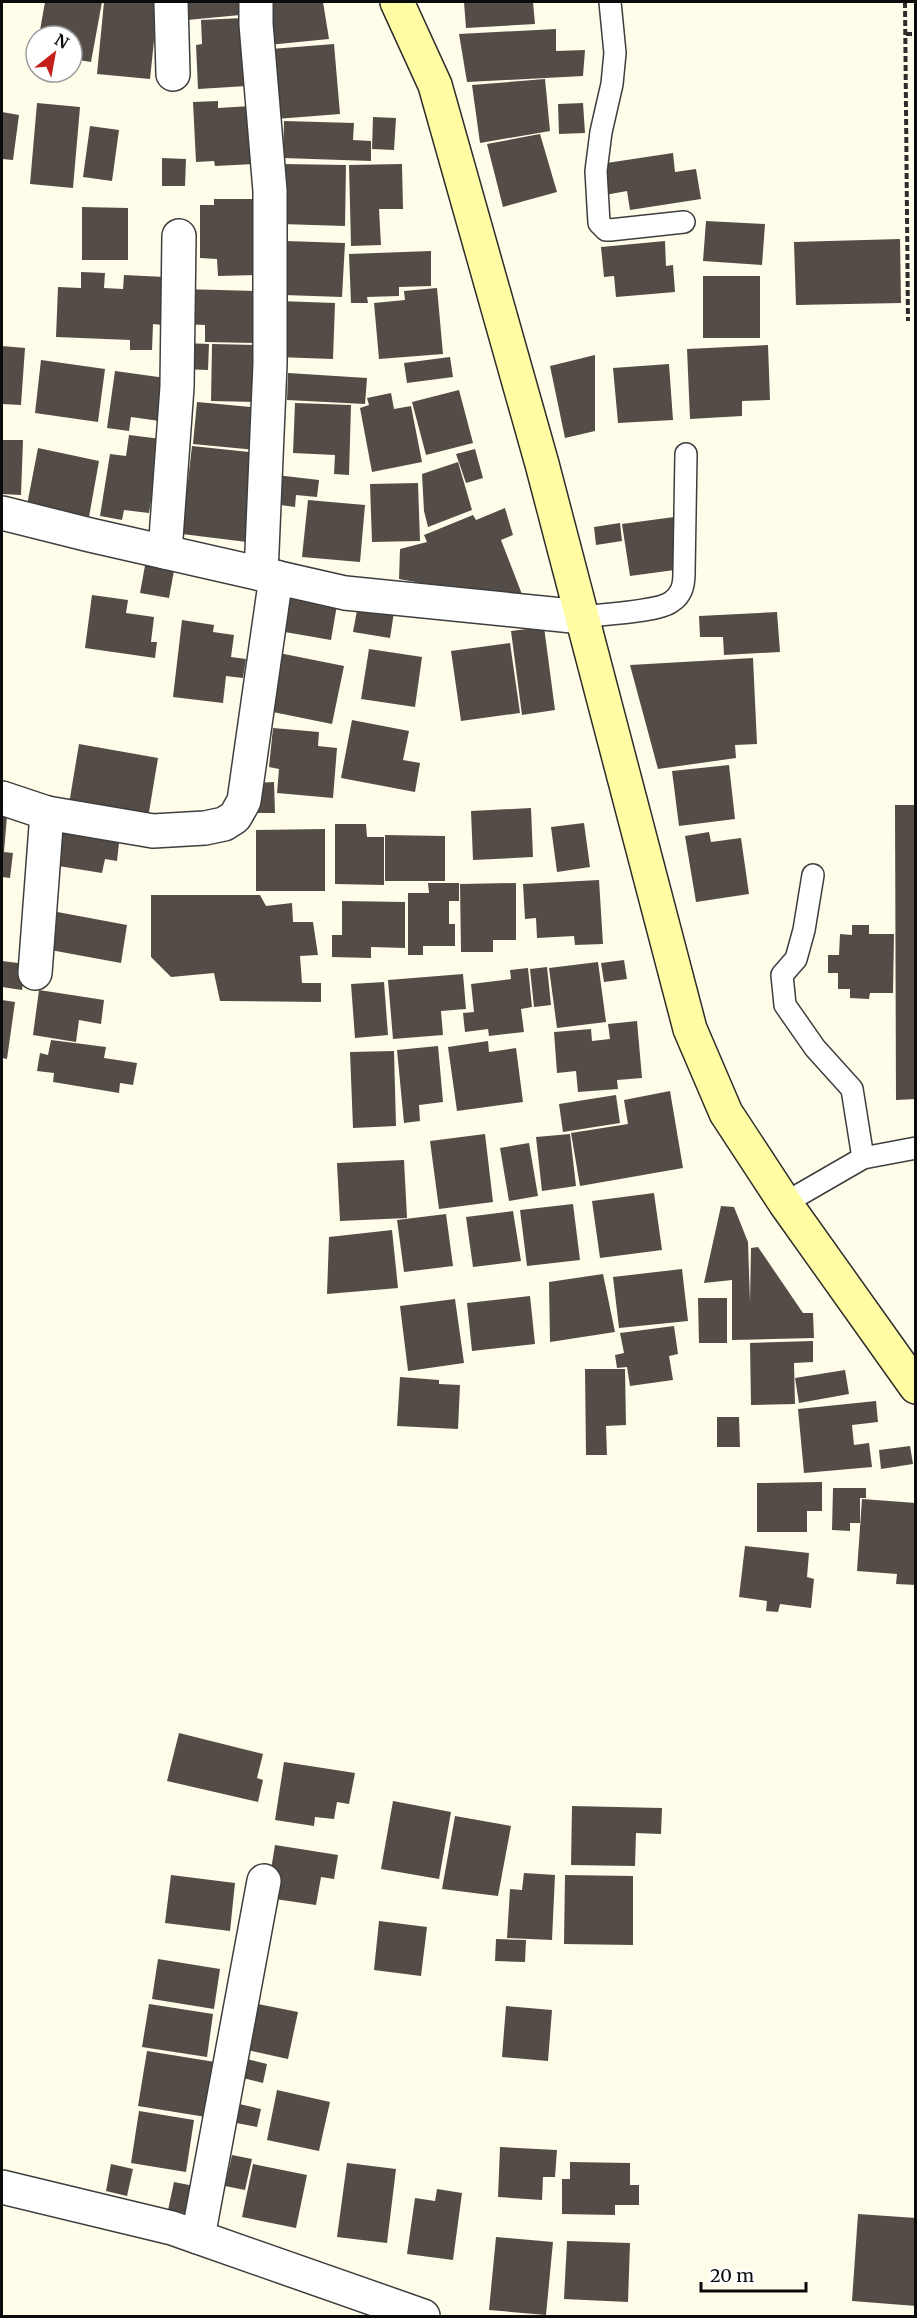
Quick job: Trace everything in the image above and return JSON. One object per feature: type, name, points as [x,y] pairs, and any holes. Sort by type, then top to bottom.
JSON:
[{"type":"street","points":[[171,2],[173,74]]},
{"type":"street","points":[[2,798],[47,813],[153,831],[205,828],[224,824],[235,817],[244,801],[268,575],[270,191],[256,2]]},
{"type":"street","points":[[397,2],[435,85],[539,453],[690,1029],[726,1113],[785,1203],[915,1387]]},
{"type":"street","points":[[165,552],[177,387],[179,236]]},
{"type":"street","points":[[2,513],[345,593],[582,617]]},
{"type":"street","points":[[35,973],[47,813]]},
{"type":"street","points":[[198,2237],[264,1881]]},
{"type":"street","points":[[2,2187],[172,2228],[423,2316]]},
{"type":"lane","points":[[610,2],[615,53],[612,84],[601,132],[596,171],[599,223],[606,230],[610,230],[684,222]]},
{"type":"lane","points":[[582,617],[665,607],[681,593],[684,573],[686,454]]},
{"type":"lane","points":[[813,875],[804,930],[796,959],[782,975],[785,1005],[815,1048],[852,1089],[863,1158]]},
{"type":"lane","points":[[785,1203],[863,1158],[915,1148]]},
{"type":"path","points":[[905,2],[908,321]]},
{"type":"path","points":[[906,34],[915,34]]},
{"type":"building","points":[[45,2],[102,2],[91,62],[84,61],[84,24],[41,24]]},
{"type":"building","points":[[104,2],[158,2],[150,79],[97,74]]},
{"type":"building","points":[[185,2],[250,2],[251,14],[187,20]]},
{"type":"building","points":[[266,2],[323,2],[329,39],[268,45]]},
{"type":"building","points":[[464,2],[533,2],[535,24],[466,28]]},
{"type":"building","points":[[243,18],[247,86],[198,89],[196,45],[202,44],[201,20]]},
{"type":"building","points":[[556,29],[556,51],[585,50],[583,76],[467,82],[459,34]]},
{"type":"building","points":[[334,44],[340,114],[276,119],[271,49]]},
{"type":"building","points":[[545,79],[550,131],[480,143],[472,85]]},
{"type":"building","points":[[218,101],[218,108],[251,106],[254,164],[215,166],[214,161],[196,162],[193,102]]},
{"type":"building","points":[[37,103],[80,107],[73,188],[30,184]]},
{"type":"building","points":[[583,103],[585,133],[559,134],[558,104]]},
{"type":"building","points":[[2,112],[19,115],[13,160],[2,159]]},
{"type":"building","points":[[373,117],[396,118],[394,150],[372,149]]},
{"type":"building","points":[[284,121],[354,123],[353,140],[371,141],[371,161],[283,158]]},
{"type":"building","points":[[90,126],[119,130],[112,181],[83,177]]},
{"type":"building","points":[[540,134],[557,192],[503,207],[487,144]]},
{"type":"building","points":[[673,153],[675,172],[696,169],[701,199],[630,210],[627,191],[605,195],[600,164]]},
{"type":"building","points":[[162,158],[186,159],[185,186],[162,186]]},
{"type":"building","points":[[282,164],[346,165],[345,226],[281,224]]},
{"type":"building","points":[[402,164],[403,209],[379,209],[381,245],[351,246],[349,165]]},
{"type":"building","points":[[214,199],[256,199],[257,275],[218,276],[217,259],[200,258],[200,205],[214,205]]},
{"type":"building","points":[[82,207],[128,208],[128,260],[82,260]]},
{"type":"building","points":[[706,221],[765,224],[762,265],[703,261]]},
{"type":"building","points":[[900,239],[901,303],[796,305],[794,242]]},
{"type":"building","points":[[286,241],[345,243],[342,297],[284,295]]},
{"type":"building","points":[[665,241],[666,266],[673,265],[675,292],[616,297],[614,276],[604,277],[601,247]]},
{"type":"building","points":[[431,251],[431,286],[399,287],[399,296],[367,297],[368,303],[351,303],[349,254]]},
{"type":"building","points":[[81,272],[105,273],[104,288],[123,289],[124,275],[165,277],[163,325],[153,324],[152,350],[130,350],[130,340],[56,337],[58,287],[81,288]]},
{"type":"building","points":[[703,276],[760,276],[760,338],[703,338]]},
{"type":"building","points":[[437,288],[443,354],[379,359],[374,303],[405,300],[404,291]]},
{"type":"building","points":[[181,289],[257,291],[255,343],[205,342],[205,325],[180,324]]},
{"type":"building","points":[[279,301],[335,303],[333,359],[277,357]]},
{"type":"building","points":[[183,343],[209,344],[208,370],[182,369]]},
{"type":"building","points":[[212,344],[257,345],[256,402],[211,401]]},
{"type":"building","points":[[768,345],[770,400],[742,401],[742,416],[690,419],[687,349]]},
{"type":"building","points":[[2,346],[25,348],[21,405],[2,404]]},
{"type":"building","points":[[595,355],[595,431],[565,438],[550,366]]},
{"type":"building","points":[[450,357],[453,377],[407,383],[404,363]]},
{"type":"building","points":[[41,360],[105,369],[98,422],[35,413]]},
{"type":"building","points":[[669,364],[673,420],[618,423],[613,368]]},
{"type":"building","points":[[115,371],[173,379],[167,422],[131,417],[129,431],[107,428]]},
{"type":"building","points":[[288,373],[367,378],[365,404],[287,400]]},
{"type":"building","points":[[459,390],[473,443],[426,455],[412,402]]},
{"type":"building","points":[[391,393],[394,409],[411,406],[422,462],[372,472],[360,408],[369,405],[367,398]]},
{"type":"building","points":[[197,402],[260,408],[256,450],[193,444]]},
{"type":"building","points":[[295,403],[351,405],[349,475],[334,474],[335,455],[293,453]]},
{"type":"building","points":[[129,435],[161,439],[149,513],[124,510],[122,520],[100,516],[110,454],[126,456]]},
{"type":"building","points":[[2,440],[23,440],[21,495],[2,494]]},
{"type":"building","points":[[192,446],[258,453],[247,542],[182,534]]},
{"type":"building","points":[[38,448],[99,461],[89,517],[27,505]]},
{"type":"building","points":[[475,449],[483,478],[466,483],[456,454]]},
{"type":"building","points":[[458,462],[472,510],[428,527],[424,511],[422,474]]},
{"type":"building","points":[[276,475],[319,480],[317,497],[296,495],[295,507],[273,504]]},
{"type":"building","points":[[418,483],[420,541],[372,542],[370,484]]},
{"type":"building","points":[[308,500],[365,505],[360,562],[302,557]]},
{"type":"building","points":[[505,508],[513,535],[501,540],[525,602],[399,579],[400,549],[427,542],[424,535],[473,515],[476,520]]},
{"type":"building","points":[[674,517],[682,569],[630,576],[622,524]]},
{"type":"building","points":[[620,523],[622,541],[596,545],[594,527]]},
{"type":"building","points":[[146,560],[175,565],[169,598],[140,593]]},
{"type":"building","points":[[286,590],[338,599],[331,640],[279,631]]},
{"type":"building","points":[[92,595],[128,600],[126,613],[154,617],[151,642],[157,642],[155,658],[85,648]]},
{"type":"building","points":[[358,605],[394,612],[390,638],[353,632]]},
{"type":"building","points":[[777,612],[780,652],[724,655],[723,637],[700,637],[699,616]]},
{"type":"building","points":[[182,620],[214,625],[213,632],[234,635],[231,657],[246,659],[243,678],[226,676],[223,703],[173,697]]},
{"type":"building","points":[[544,627],[555,710],[522,715],[511,631]]},
{"type":"building","points":[[510,643],[520,713],[461,721],[451,651]]},
{"type":"building","points":[[369,649],[422,657],[415,707],[361,699]]},
{"type":"building","points":[[274,652],[344,666],[332,724],[263,710]]},
{"type":"building","points":[[753,658],[757,744],[735,745],[736,758],[658,769],[630,665]]},
{"type":"building","points":[[352,720],[409,731],[403,760],[420,763],[415,792],[341,778]]},
{"type":"building","points":[[273,728],[319,732],[318,746],[337,748],[333,798],[277,793],[279,769],[269,767]]},
{"type":"building","points":[[79,744],[158,758],[147,824],[68,810]]},
{"type":"building","points":[[729,765],[735,819],[679,826],[672,771]]},
{"type":"building","points":[[274,782],[275,813],[254,813],[253,783]]},
{"type":"building","points":[[895,805],[916,805],[916,1099],[896,1100]]},
{"type":"building","points":[[531,808],[533,857],[473,860],[471,811]]},
{"type":"building","points":[[2,816],[7,816],[4,852],[13,853],[10,878],[2,877]]},
{"type":"building","points":[[584,823],[590,867],[557,872],[551,827]]},
{"type":"building","points":[[335,824],[366,824],[367,837],[384,837],[384,885],[335,884]]},
{"type":"building","points":[[58,825],[120,834],[117,861],[105,859],[102,873],[52,865]]},
{"type":"building","points":[[325,829],[325,891],[256,891],[256,830]]},
{"type":"building","points":[[709,832],[711,842],[741,838],[749,894],[696,902],[685,836]]},
{"type":"building","points":[[385,835],[445,836],[445,881],[385,881]]},
{"type":"building","points":[[599,880],[603,944],[575,945],[574,936],[537,938],[536,918],[525,919],[523,884]]},
{"type":"building","points":[[428,883],[459,883],[459,901],[449,901],[449,924],[455,924],[455,946],[423,946],[423,955],[408,955],[408,893],[429,893]]},
{"type":"building","points":[[516,883],[516,940],[493,940],[493,952],[461,952],[460,884]]},
{"type":"building","points":[[151,895],[260,895],[266,906],[292,903],[293,922],[313,922],[318,955],[300,956],[302,983],[321,983],[321,1002],[220,1001],[214,973],[171,977],[151,957]]},
{"type":"building","points":[[342,901],[405,902],[405,948],[371,947],[371,958],[332,957],[332,935],[342,935]]},
{"type":"building","points":[[52,911],[127,925],[121,963],[45,949]]},
{"type":"building","points":[[852,925],[869,925],[869,934],[894,934],[893,993],[870,993],[869,999],[850,998],[850,989],[838,989],[838,973],[828,973],[828,955],[839,955],[840,934],[852,935]]},
{"type":"building","points":[[624,960],[627,979],[604,982],[601,963]]},
{"type":"building","points":[[2,961],[26,964],[22,990],[2,987]]},
{"type":"building","points":[[598,962],[606,1022],[557,1028],[549,968]]},
{"type":"building","points":[[547,967],[551,1005],[534,1007],[530,969]]},
{"type":"building","points":[[528,968],[532,1007],[521,1009],[524,1032],[489,1036],[488,1029],[465,1032],[463,1013],[474,1012],[471,984],[511,979],[510,970]]},
{"type":"building","points":[[463,974],[466,1009],[441,1011],[443,1035],[393,1039],[388,980]]},
{"type":"building","points":[[384,982],[388,1035],[355,1038],[351,984]]},
{"type":"building","points":[[39,990],[104,1000],[101,1024],[79,1020],[76,1042],[33,1035]]},
{"type":"building","points":[[2,1000],[15,1002],[7,1059],[2,1058]]},
{"type":"building","points":[[637,1021],[642,1078],[617,1080],[618,1089],[578,1092],[576,1071],[557,1073],[554,1032],[591,1029],[592,1041],[610,1039],[608,1024]]},
{"type":"building","points":[[51,1040],[106,1047],[104,1058],[137,1063],[133,1085],[120,1083],[119,1093],[53,1082],[54,1073],[37,1071],[40,1053],[48,1055]]},
{"type":"building","points":[[488,1041],[489,1052],[516,1048],[523,1102],[457,1111],[448,1047]]},
{"type":"building","points":[[438,1046],[443,1102],[419,1105],[420,1121],[404,1123],[397,1050]]},
{"type":"building","points":[[394,1051],[396,1126],[353,1128],[350,1052]]},
{"type":"building","points":[[670,1091],[683,1168],[580,1186],[571,1133],[628,1124],[624,1100]]},
{"type":"building","points":[[616,1095],[620,1123],[563,1132],[559,1104]]},
{"type":"building","points":[[485,1134],[493,1202],[439,1209],[430,1141]]},
{"type":"building","points":[[570,1134],[576,1186],[542,1191],[536,1137]]},
{"type":"building","points":[[529,1143],[538,1196],[509,1201],[500,1148]]},
{"type":"building","points":[[404,1160],[407,1218],[340,1221],[337,1163]]},
{"type":"building","points":[[654,1193],[662,1250],[600,1258],[592,1201]]},
{"type":"building","points":[[573,1204],[580,1260],[527,1266],[520,1210]]},
{"type":"building","points":[[721,1206],[734,1207],[748,1242],[750,1302],[751,1248],[758,1247],[803,1313],[813,1313],[814,1338],[732,1340],[732,1280],[704,1283]]},
{"type":"building","points":[[513,1211],[521,1261],[473,1267],[466,1217]]},
{"type":"building","points":[[446,1214],[453,1266],[404,1272],[397,1220]]},
{"type":"building","points":[[392,1230],[398,1288],[327,1294],[329,1237]]},
{"type":"building","points":[[682,1269],[688,1321],[619,1328],[613,1277]]},
{"type":"building","points":[[603,1274],[615,1332],[550,1342],[549,1282]]},
{"type":"building","points":[[530,1296],[535,1344],[472,1351],[467,1303]]},
{"type":"building","points":[[698,1298],[727,1298],[727,1343],[699,1343]]},
{"type":"building","points":[[455,1299],[464,1363],[408,1371],[400,1306]]},
{"type":"building","points":[[674,1326],[678,1354],[669,1356],[673,1380],[630,1386],[627,1367],[617,1368],[615,1355],[624,1353],[620,1333]]},
{"type":"building","points":[[813,1341],[813,1362],[794,1363],[795,1404],[751,1405],[750,1343]]},
{"type":"building","points":[[585,1369],[625,1369],[626,1425],[606,1426],[607,1455],[586,1455]]},
{"type":"building","points":[[845,1370],[849,1394],[799,1403],[795,1378]]},
{"type":"building","points":[[400,1377],[439,1380],[439,1384],[460,1385],[458,1429],[397,1426]]},
{"type":"building","points":[[876,1401],[878,1422],[852,1425],[854,1445],[869,1443],[872,1467],[804,1473],[798,1409]]},
{"type":"building","points":[[717,1417],[739,1417],[740,1447],[717,1447]]},
{"type":"building","points":[[910,1446],[913,1464],[881,1469],[879,1450]]},
{"type":"building","points":[[822,1482],[822,1511],[807,1511],[807,1532],[757,1532],[757,1483]]},
{"type":"building","points":[[833,1488],[866,1488],[866,1498],[860,1498],[860,1523],[850,1523],[850,1531],[832,1530]]},
{"type":"building","points":[[862,1499],[916,1503],[916,1585],[896,1584],[897,1574],[857,1571]]},
{"type":"building","points":[[745,1546],[809,1553],[807,1577],[814,1579],[811,1608],[780,1604],[778,1612],[766,1611],[767,1601],[739,1597]]},
{"type":"building","points":[[179,1733],[263,1754],[257,1778],[263,1780],[258,1802],[167,1781]]},
{"type":"building","points":[[284,1762],[355,1773],[349,1804],[337,1802],[334,1819],[315,1817],[314,1826],[275,1820]]},
{"type":"building","points":[[393,1801],[451,1812],[439,1879],[381,1869]]},
{"type":"building","points":[[572,1806],[662,1808],[661,1834],[636,1833],[635,1866],[571,1865]]},
{"type":"building","points":[[455,1816],[511,1826],[498,1896],[442,1889]]},
{"type":"building","points":[[275,1845],[338,1855],[334,1879],[321,1877],[316,1905],[275,1899],[269,1882]]},
{"type":"building","points":[[524,1873],[555,1875],[552,1940],[507,1938],[510,1889],[522,1890]]},
{"type":"building","points":[[171,1875],[235,1883],[230,1931],[165,1923]]},
{"type":"building","points":[[565,1875],[633,1876],[633,1945],[564,1944]]},
{"type":"building","points":[[379,1921],[427,1927],[421,1976],[374,1970]]},
{"type":"building","points":[[496,1939],[526,1940],[525,1962],[495,1961]]},
{"type":"building","points":[[158,1959],[220,1969],[214,2009],[152,1999]]},
{"type":"building","points":[[253,2003],[298,2012],[288,2059],[243,2049]]},
{"type":"building","points":[[149,2004],[213,2014],[207,2057],[142,2047]]},
{"type":"building","points":[[506,2006],[552,2010],[548,2061],[502,2057]]},
{"type":"building","points":[[147,2051],[215,2062],[206,2117],[138,2106]]},
{"type":"building","points":[[247,2059],[267,2064],[263,2083],[243,2078]]},
{"type":"building","points":[[277,2090],[330,2102],[319,2151],[267,2140]]},
{"type":"building","points":[[230,2102],[261,2109],[257,2127],[226,2121]]},
{"type":"building","points":[[139,2111],[194,2120],[186,2172],[131,2163]]},
{"type":"building","points":[[500,2147],[557,2150],[555,2177],[543,2177],[542,2200],[498,2197]]},
{"type":"building","points":[[232,2155],[252,2159],[245,2190],[225,2186]]},
{"type":"building","points":[[570,2162],[630,2163],[630,2185],[639,2185],[639,2205],[615,2205],[615,2215],[562,2214],[562,2179],[570,2179]]},
{"type":"building","points":[[347,2163],[396,2169],[387,2243],[337,2237]]},
{"type":"building","points":[[111,2164],[133,2169],[127,2196],[106,2191]]},
{"type":"building","points":[[253,2164],[307,2175],[296,2228],[242,2217]]},
{"type":"building","points":[[174,2182],[194,2186],[189,2214],[168,2210]]},
{"type":"building","points":[[437,2189],[462,2193],[453,2260],[407,2254],[415,2198],[435,2201]]},
{"type":"building","points":[[858,2214],[916,2218],[916,2306],[852,2301]]},
{"type":"building","points":[[496,2237],[553,2242],[546,2315],[489,2310]]},
{"type":"building","points":[[567,2241],[630,2243],[628,2302],[564,2299]]}]
